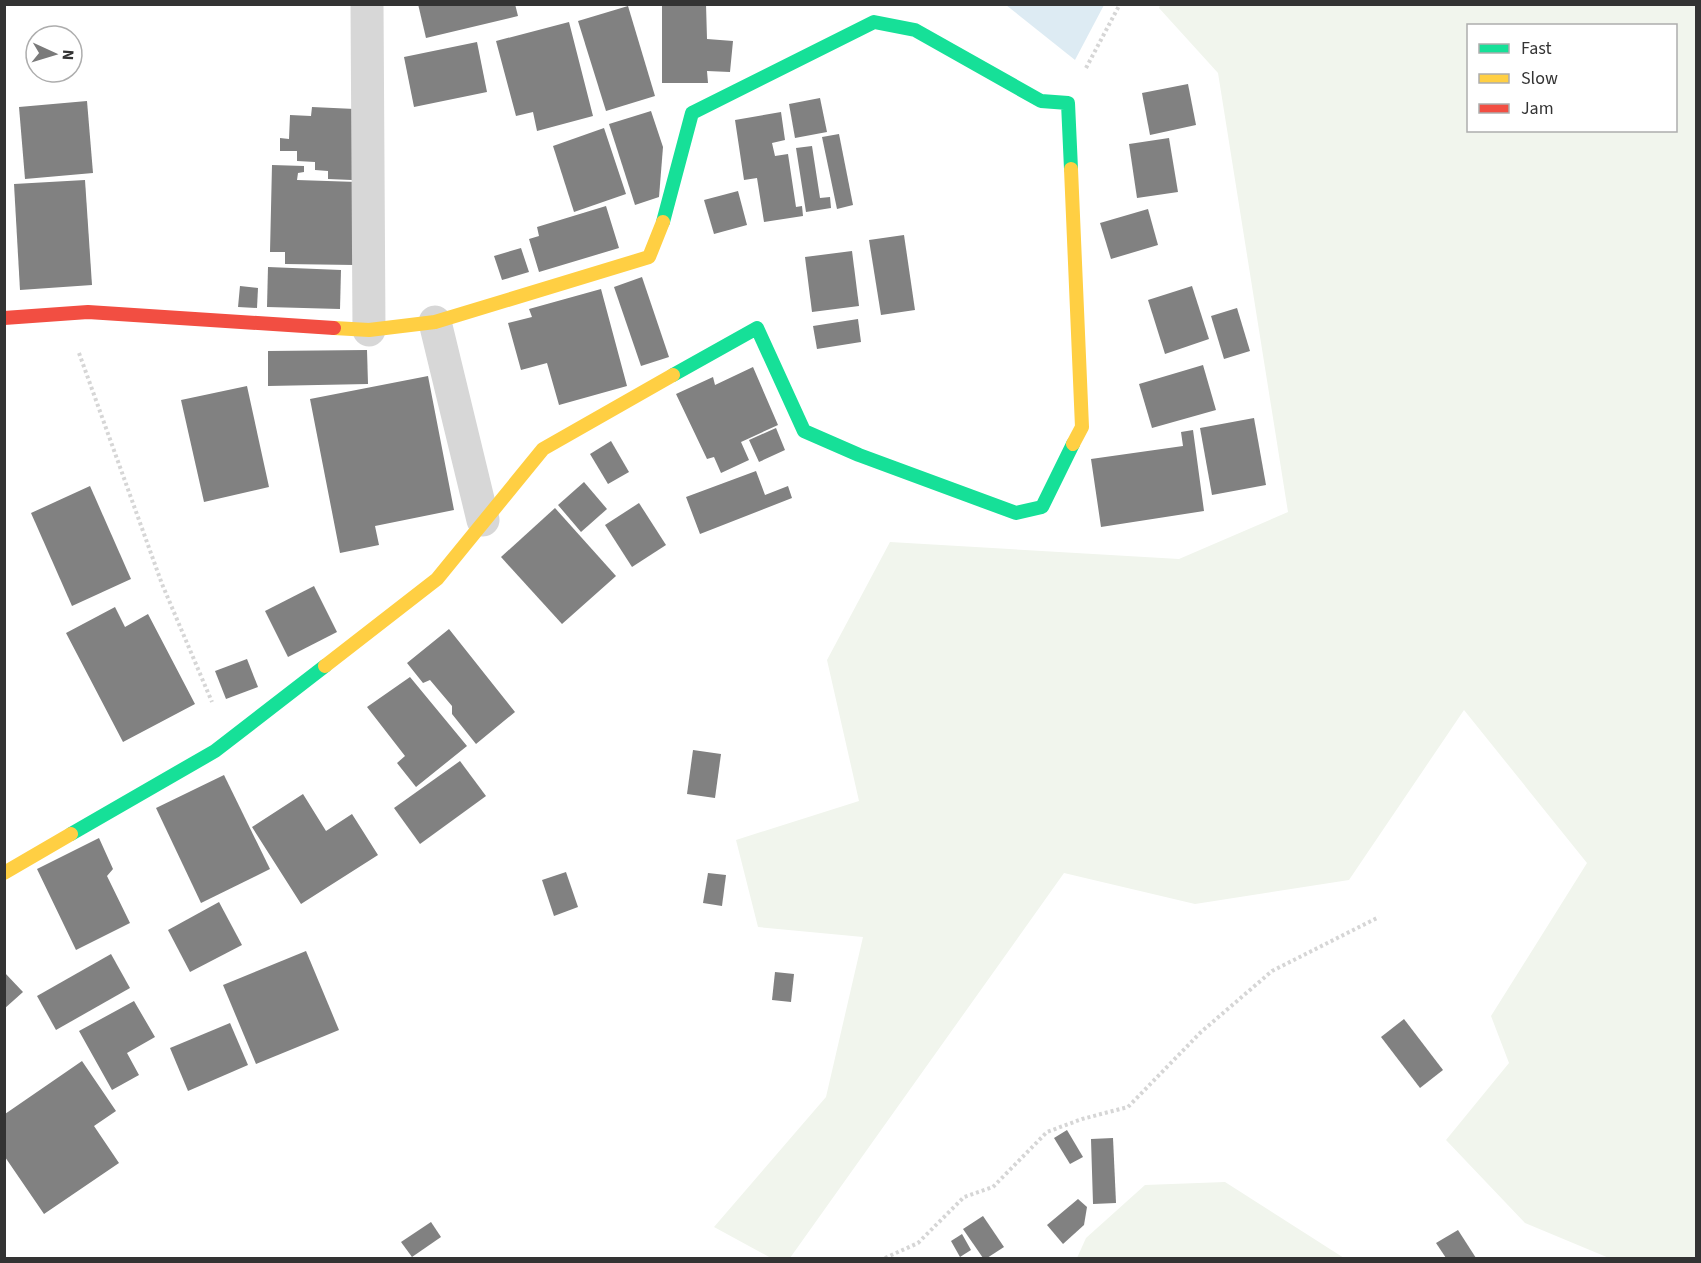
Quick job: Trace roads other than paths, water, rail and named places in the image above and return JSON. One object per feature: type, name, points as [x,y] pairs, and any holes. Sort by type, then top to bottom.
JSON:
[{"type":"street","points":[[367,4],[369,330]]},
{"type":"street","points":[[4,318],[88,312],[369,330],[435,322],[649,257],[666,215],[692,113],[874,22],[915,30],[1041,101],[1068,103],[1082,427],[1042,507],[1016,513],[859,455],[804,431],[757,328],[543,449],[437,579],[228,741],[4,873]]},
{"type":"street","points":[[435,322],[483,520]]}]
